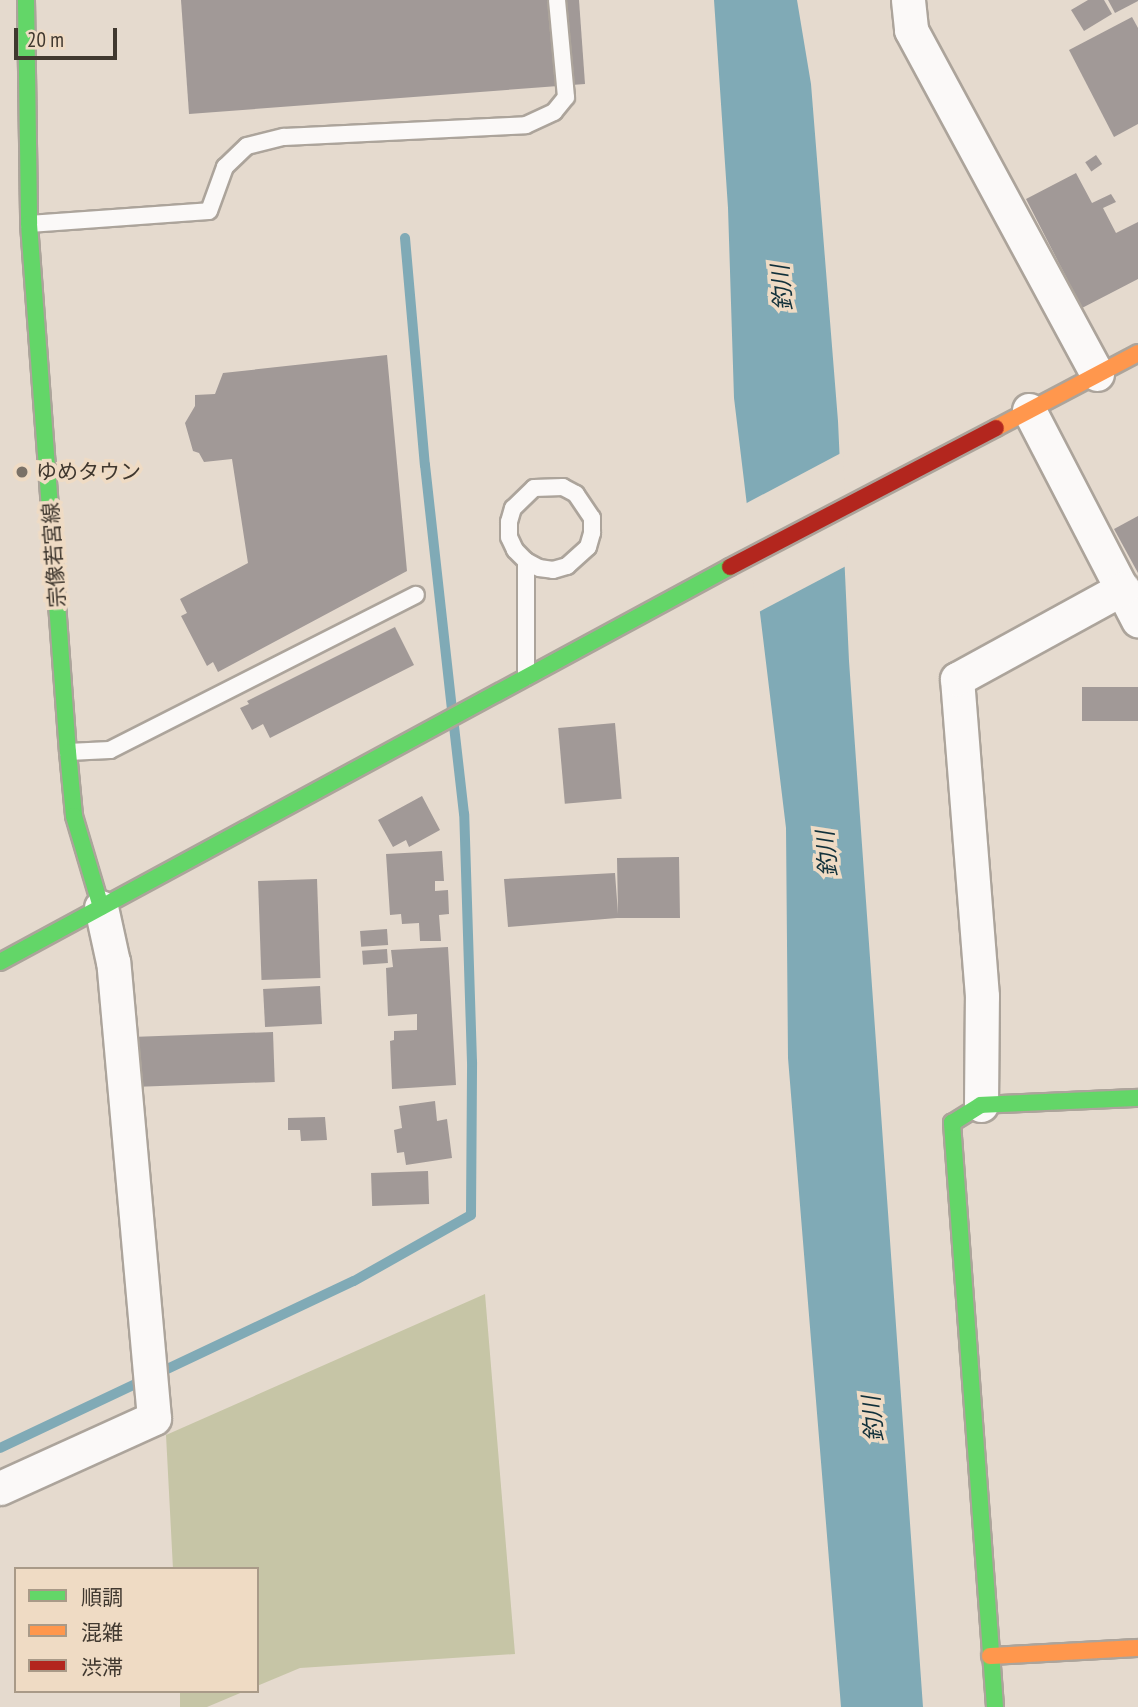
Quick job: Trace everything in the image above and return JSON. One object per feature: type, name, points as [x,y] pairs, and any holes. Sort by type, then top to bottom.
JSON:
[{"type":"street","name":"宗像若宮線","points":[[26,0],[29,224],[68,752],[74,816],[101,907]]},
{"type":"street","points":[[908,0],[911,30],[1097,374]]},
{"type":"street","points":[[0,962],[526,680],[700,583],[1138,353]]},
{"type":"street","points":[[1030,410],[1124,587],[1138,620]]},
{"type":"street","points":[[981,1105],[982,996],[957,679],[1124,587]]},
{"type":"street","points":[[0,1488],[153,1418],[113,961],[101,907]]},
{"type":"street","points":[[995,1707],[952,1123],[981,1105],[1138,1098]]},
{"type":"street","points":[[990,1656],[1138,1648]]},
{"type":"lane","points":[[29,224],[209,211],[225,167],[247,146],[284,137],[526,125],[554,112],[566,97],[557,0]]},
{"type":"lane","points":[[526,561],[538,568],[553,570],[573,562],[588,547],[592,518],[576,494],[563,487],[534,488],[513,508],[509,522],[509,537],[515,550],[526,561],[526,680]]},
{"type":"lane","points":[[68,752],[110,750],[416,595]]},
{"type":"green space","points":[[485,1294],[515,1654],[300,1668],[259,1685],[259,1567],[173,1567],[166,1435]]},
{"type":"green space","points":[[180,1693],[240,1693],[207,1707],[180,1707]]},
{"type":"water","name":"釣川","points":[[714,0],[797,0],[811,84],[838,421],[849,661],[923,1707],[841,1707],[788,1058],[786,828],[734,398],[728,208]]},
{"type":"pier","points":[[843,452],[848,565],[757,613],[743,505]]},
{"type":"building","points":[[181,0],[579,0],[585,84],[189,114]]},
{"type":"building","points":[[1088,0],[1104,0],[1112,14],[1084,31],[1071,10]]},
{"type":"building","points":[[1108,0],[1138,0],[1138,1],[1115,13]]},
{"type":"building","points":[[1132,17],[1138,28],[1138,124],[1114,137],[1069,50]]},
{"type":"building","points":[[1096,155],[1102,164],[1091,171],[1085,162]]},
{"type":"building","points":[[1076,173],[1092,203],[1111,194],[1116,202],[1103,208],[1116,233],[1138,222],[1138,279],[1082,308],[1026,199]]},
{"type":"building","points":[[387,355],[407,571],[218,672],[213,662],[207,666],[181,616],[187,613],[180,599],[248,563],[232,459],[204,462],[199,453],[193,451],[185,423],[195,406],[195,395],[215,394],[223,373]]},
{"type":"building","points":[[1138,516],[1138,573],[1114,529]]},
{"type":"building","points":[[395,627],[414,665],[270,738],[263,724],[252,730],[240,708],[249,704],[247,701]]},
{"type":"building","points":[[1082,687],[1138,687],[1138,721],[1082,721]]},
{"type":"building","points":[[615,723],[622,799],[565,804],[558,728]]},
{"type":"building","points":[[422,796],[440,830],[409,847],[406,840],[393,847],[378,820]]},
{"type":"building","points":[[442,851],[444,881],[435,881],[435,891],[448,890],[449,914],[439,915],[441,941],[420,941],[419,923],[402,924],[401,914],[390,915],[386,854]]},
{"type":"building","points":[[679,857],[680,918],[617,918],[508,927],[504,879],[615,873],[618,914],[617,858]]},
{"type":"building","points":[[317,879],[320,978],[261,980],[258,881]]},
{"type":"building","points":[[387,929],[388,945],[361,947],[360,931]]},
{"type":"building","points":[[448,947],[456,1085],[392,1089],[390,1041],[394,1040],[394,1031],[417,1030],[417,1014],[388,1016],[386,968],[393,967],[391,950]]},
{"type":"building","points":[[387,949],[388,963],[363,965],[362,951]]},
{"type":"building","points":[[320,986],[322,1024],[265,1027],[263,989]]},
{"type":"building","points":[[273,1032],[275,1082],[140,1087],[138,1037]]},
{"type":"building","points":[[435,1101],[437,1121],[447,1119],[452,1158],[406,1165],[404,1152],[397,1153],[394,1130],[402,1128],[399,1106]]},
{"type":"building","points":[[325,1117],[327,1140],[301,1141],[300,1130],[288,1130],[288,1118]]},
{"type":"building","points":[[428,1171],[429,1204],[372,1206],[371,1173]]},
{"type":"waterway","points":[[405,238],[425,465],[452,710]]},
{"type":"waterway","points":[[0,1448],[354,1281],[471,1215],[472,1062],[464,814],[454,726]]},
{"type":"traffic: fast","points":[[26,0],[29,224],[68,752],[74,816],[101,907]]},
{"type":"traffic: fast","points":[[0,962],[730,567]]},
{"type":"traffic: fast","points":[[995,1707],[952,1123],[981,1105],[1138,1098]]},
{"type":"traffic: slow","points":[[996,428],[1138,353]]},
{"type":"traffic: slow","points":[[990,1656],[1138,1648]]},
{"type":"traffic: jam","points":[[730,567],[996,428]]},
{"type":"place","name":"ゆめタウン","points":[[22,472]]}]
